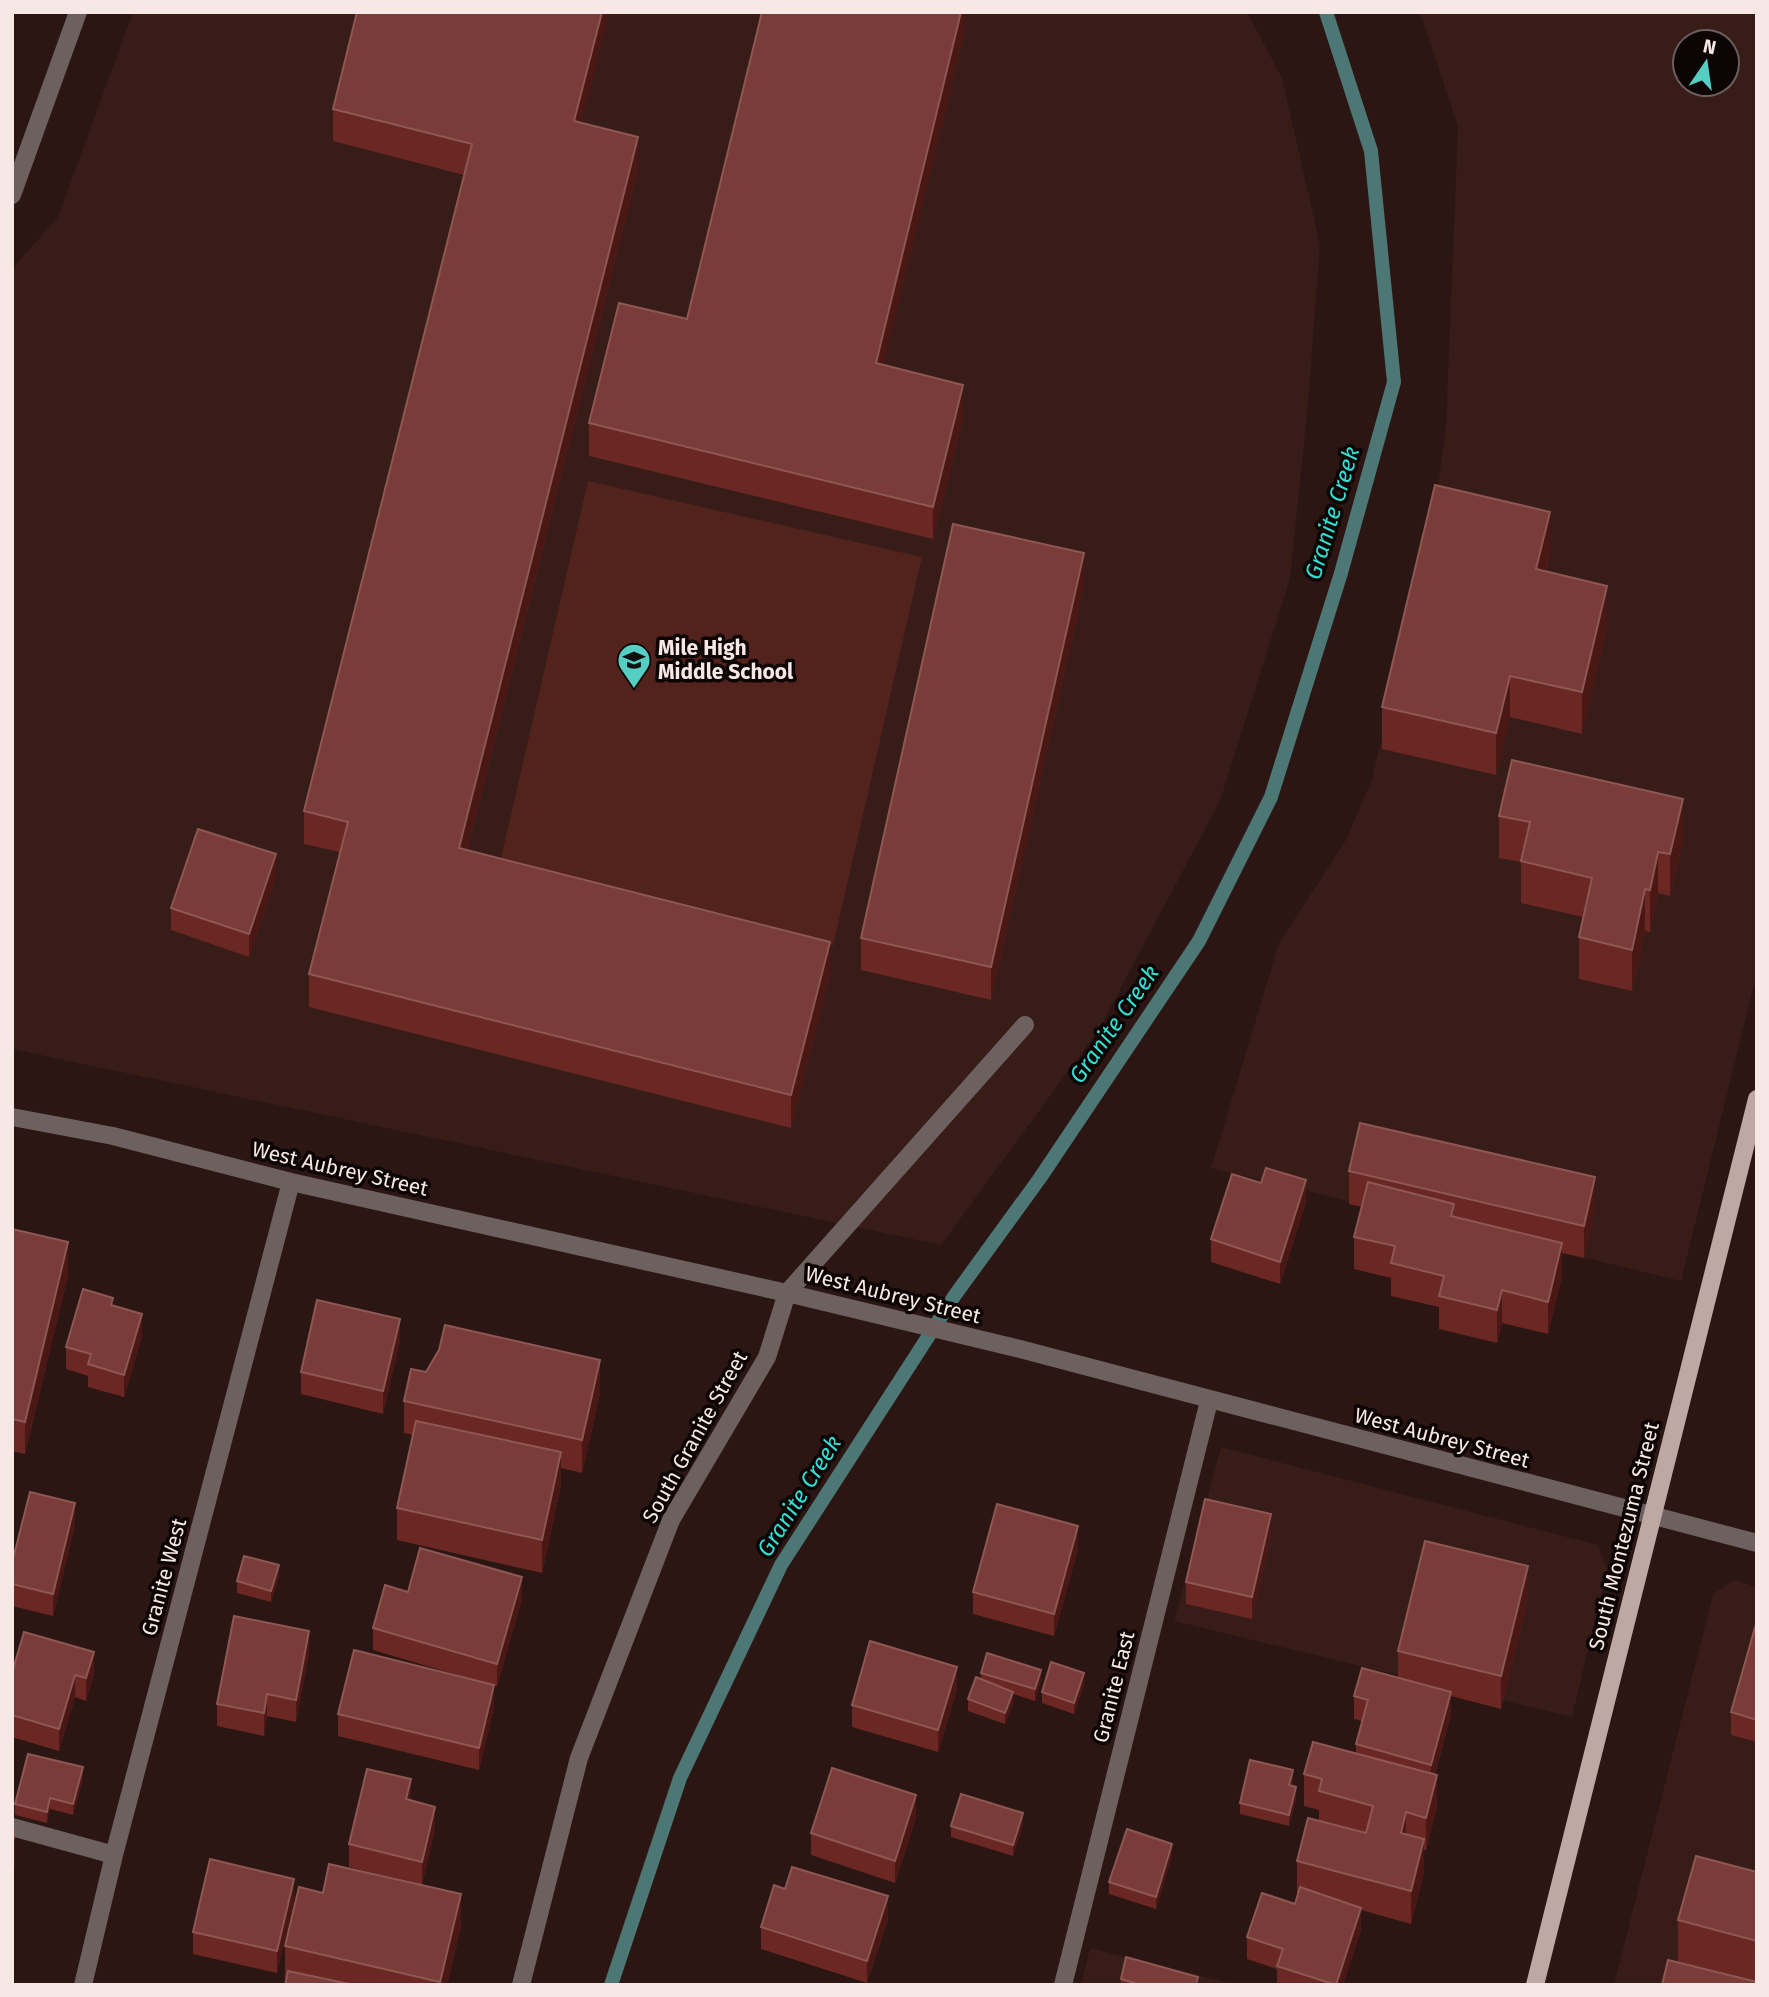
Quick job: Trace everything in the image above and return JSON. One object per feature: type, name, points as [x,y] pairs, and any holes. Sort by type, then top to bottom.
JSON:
[{"type":"main road","name":"South Montezuma Street","points":[[1535,1985],[1757,1099]]},
{"type":"street","points":[[12,195],[78,12]]},
{"type":"street","name":"South Granite Street","points":[[521,1985],[579,1758],[671,1520],[767,1357],[788,1293],[1025,1025]]},
{"type":"street","name":"West Aubrey Street","points":[[12,1117],[113,1136],[291,1182],[788,1293],[882,1318],[1020,1349],[1209,1401],[1757,1543]]},
{"type":"street","name":"Granite West","points":[[83,1985],[114,1855],[291,1182]]},
{"type":"street","name":"Granite East","points":[[1063,1985],[1209,1401]]},
{"type":"street","points":[[12,1828],[114,1855]]},
{"type":"shaded area","name":"Mile High Middle School","points":[[133,12],[1247,12],[1282,78],[1320,245],[1308,405],[1290,579],[1220,801],[1099,1029],[941,1245],[12,1049],[12,269],[58,217]]},
{"type":"shaded area","points":[[1420,12],[1757,12],[1757,973],[1681,1281],[1211,1168],[1279,943],[1346,840],[1372,779],[1434,517],[1446,425],[1458,127]]},
{"type":"shaded area","points":[[588,481],[922,557],[833,946],[498,871]]},
{"type":"shaded area","points":[[1221,1447],[1598,1545],[1607,1569],[1572,1717],[1174,1621]]},
{"type":"shaded area","points":[[1734,1580],[1757,1587],[1757,1985],[1614,1985],[1713,1594]]},
{"type":"shaded area","points":[[1090,1948],[1238,1985],[1081,1985]]},
{"type":"building","points":[[357,12],[602,12],[574,121],[638,137],[459,848],[830,942],[791,1095],[309,974],[348,822],[304,811],[472,144],[333,109]]},
{"type":"building","points":[[762,12],[961,12],[876,363],[963,385],[933,507],[589,423],[619,303],[687,319]]},
{"type":"building","points":[[1435,485],[1550,512],[1536,569],[1607,586],[1582,692],[1510,676],[1496,733],[1382,707]]},
{"type":"building","points":[[953,524],[1084,553],[991,967],[861,938]]},
{"type":"building","points":[[1512,760],[1683,799],[1670,854],[1658,852],[1650,890],[1645,889],[1632,950],[1579,937],[1592,878],[1521,861],[1530,822],[1499,816]]},
{"type":"building","points":[[198,829],[276,854],[249,934],[171,908]]},
{"type":"building","points":[[1360,1123],[1595,1177],[1584,1226],[1349,1171]]},
{"type":"building","points":[[1266,1168],[1306,1180],[1280,1262],[1211,1239],[1232,1174],[1261,1183]]},
{"type":"building","points":[[1368,1182],[1454,1204],[1451,1216],[1562,1243],[1548,1302],[1502,1290],[1497,1310],[1439,1296],[1444,1276],[1391,1263],[1395,1246],[1354,1237]]},
{"type":"building","points":[[12,1229],[68,1242],[25,1422],[12,1419]]},
{"type":"building","points":[[83,1289],[113,1298],[111,1305],[142,1314],[124,1375],[88,1364],[91,1354],[66,1347]]},
{"type":"building","points":[[317,1300],[400,1319],[383,1391],[301,1372]]},
{"type":"building","points":[[445,1325],[600,1360],[582,1440],[404,1401],[411,1369],[426,1372],[439,1350]]},
{"type":"building","points":[[416,1421],[561,1452],[542,1540],[397,1508]]},
{"type":"building","points":[[30,1492],[75,1503],[53,1594],[12,1584],[12,1563]]},
{"type":"building","points":[[1205,1499],[1271,1514],[1252,1597],[1186,1582]]},
{"type":"building","points":[[997,1504],[1078,1526],[1054,1614],[973,1592]]},
{"type":"building","points":[[1425,1541],[1528,1566],[1501,1676],[1398,1651]]},
{"type":"building","points":[[420,1548],[522,1577],[497,1664],[373,1628],[385,1585],[408,1592]]},
{"type":"building","points":[[244,1556],[279,1565],[271,1591],[237,1581]]},
{"type":"building","points":[[234,1616],[309,1631],[296,1700],[267,1694],[264,1713],[217,1704]]},
{"type":"building","points":[[1757,1625],[1757,1720],[1731,1712]]},
{"type":"building","points":[[24,1632],[94,1652],[86,1678],[75,1675],[59,1729],[12,1715],[12,1673]]},
{"type":"building","points":[[870,1641],[957,1667],[938,1730],[852,1705]]},
{"type":"building","points":[[354,1650],[494,1685],[479,1748],[338,1714]]},
{"type":"building","points":[[987,1653],[1041,1670],[1035,1689],[981,1673]]},
{"type":"building","points":[[1051,1662],[1084,1673],[1074,1703],[1042,1692]]},
{"type":"building","points":[[1362,1668],[1451,1692],[1431,1765],[1356,1744],[1368,1700],[1354,1696]]},
{"type":"building","points":[[976,1677],[1013,1692],[1005,1713],[968,1699]]},
{"type":"building","points":[[1313,1742],[1437,1775],[1426,1818],[1406,1812],[1401,1833],[1424,1839],[1411,1891],[1297,1861],[1308,1818],[1366,1833],[1373,1806],[1319,1791],[1322,1779],[1304,1774]]},
{"type":"building","points":[[28,1754],[83,1767],[73,1804],[50,1798],[47,1812],[15,1804]]},
{"type":"building","points":[[1250,1760],[1293,1770],[1289,1785],[1296,1787],[1289,1815],[1240,1803]]},
{"type":"building","points":[[832,1768],[916,1795],[895,1861],[811,1833]]},
{"type":"building","points":[[367,1769],[411,1779],[406,1799],[435,1807],[422,1862],[349,1844]]},
{"type":"building","points":[[961,1794],[1023,1813],[1013,1845],[951,1826]]},
{"type":"building","points":[[1127,1829],[1172,1844],[1156,1897],[1109,1882]]},
{"type":"building","points":[[1696,1856],[1757,1872],[1757,1941],[1678,1920]]},
{"type":"building","points":[[210,1859],[294,1879],[277,1951],[193,1932]]},
{"type":"building","points":[[329,1864],[461,1894],[440,1982],[285,1946],[299,1887],[323,1893]]},
{"type":"building","points":[[792,1867],[888,1896],[867,1961],[761,1927],[774,1885],[785,1889]]},
{"type":"building","points":[[1300,1887],[1361,1908],[1336,1985],[1277,1966],[1283,1949],[1247,1937],[1262,1893],[1295,1904]]},
{"type":"building","points":[[1126,1957],[1198,1977],[1196,1985],[1138,1985],[1121,1979]]},
{"type":"building","points":[[1668,1960],[1757,1982],[1757,1985],[1662,1985]]},
{"type":"building","points":[[288,1971],[354,1985],[285,1985]]},
{"type":"waterway","name":"Granite Creek","points":[[611,1985],[680,1778],[781,1565],[955,1295],[1040,1178],[1199,941],[1271,797],[1341,573],[1394,382],[1371,151],[1326,12]]},
{"type":"place","name":"Mile High Middle School","points":[[634,690]]}]
